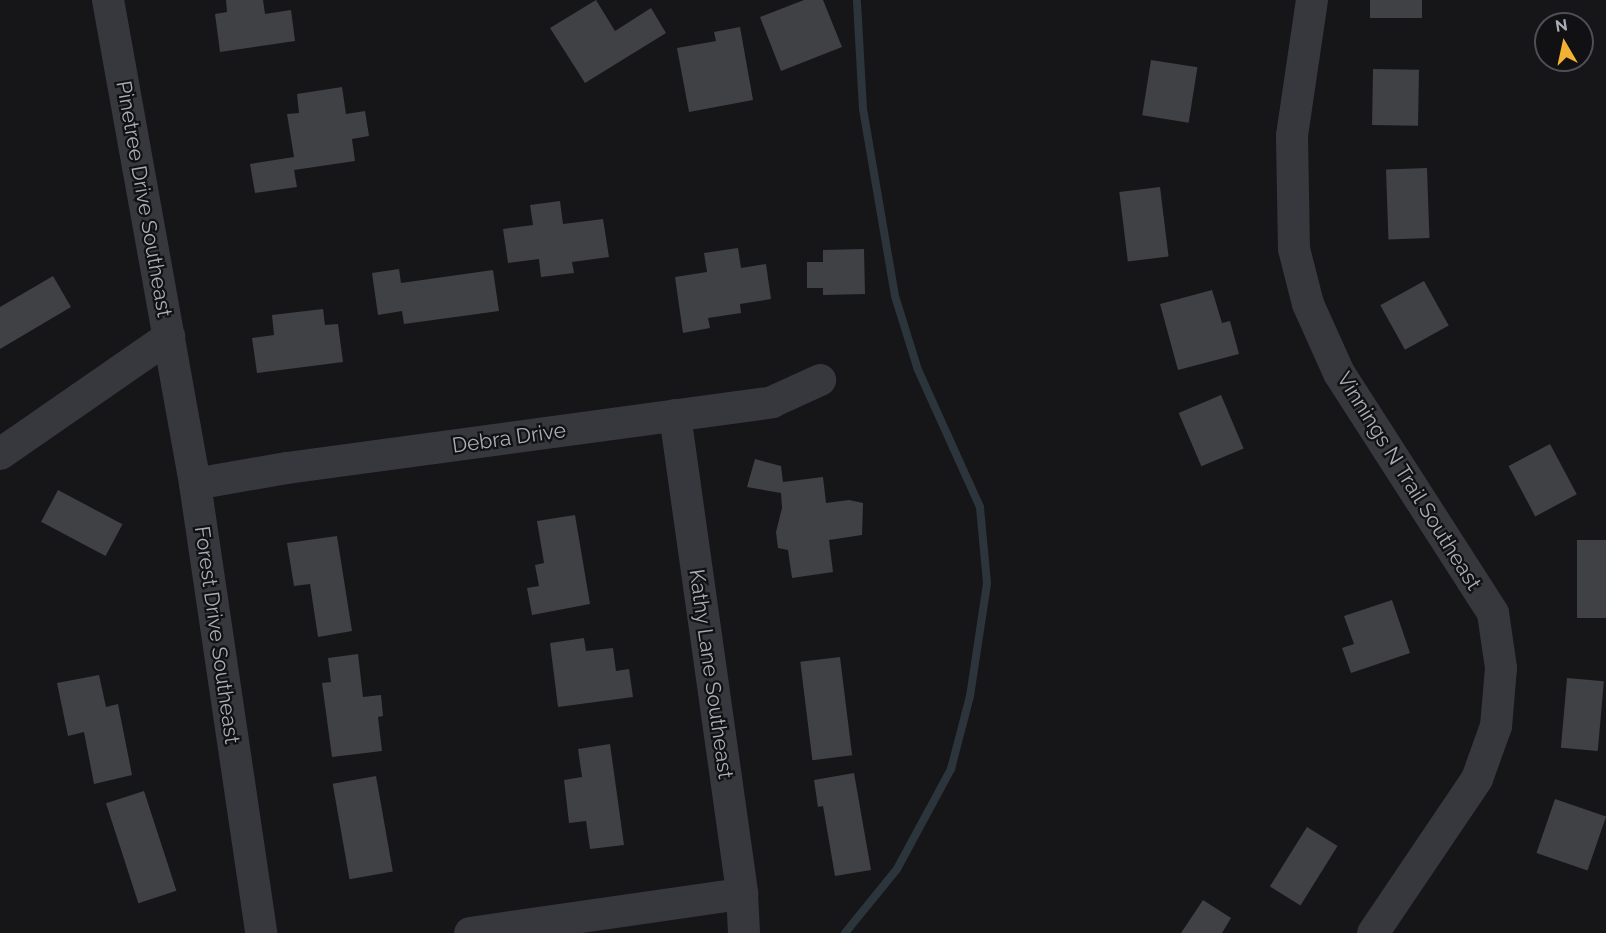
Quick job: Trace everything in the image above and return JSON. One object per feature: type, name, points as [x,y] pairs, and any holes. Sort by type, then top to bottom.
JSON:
[{"type":"street","name":"Pinetree Drive Southeast","points":[[0,454],[169,337],[108,0]]},
{"type":"street","name":"Vinnings N Trail Southeast","points":[[1312,0],[1292,136],[1294,249],[1308,304],[1339,374],[1493,613],[1502,668],[1496,726],[1477,779],[1373,933]]},
{"type":"street","name":"Forest Drive Southeast","points":[[169,337],[195,484],[261,933]]},
{"type":"street","name":"Debra Drive","points":[[195,484],[287,468],[772,402],[820,380]]},
{"type":"street","name":"Kathy Lane Southeast","points":[[675,415],[742,894],[744,933]]},
{"type":"street","points":[[470,933],[742,894]]},
{"type":"building","points":[[226,0],[263,0],[265,14],[291,10],[295,41],[220,52],[215,14],[227,12]]},
{"type":"building","points":[[596,0],[615,31],[651,8],[666,33],[585,83],[550,28]]},
{"type":"building","points":[[804,0],[823,0],[842,47],[781,71],[760,17]]},
{"type":"building","points":[[1370,0],[1422,0],[1422,18],[1370,18]]},
{"type":"building","points":[[740,27],[753,100],[689,112],[677,48],[716,41],[714,32]]},
{"type":"building","points":[[1151,60],[1197,67],[1189,123],[1142,115]]},
{"type":"building","points":[[1373,69],[1419,70],[1418,126],[1372,125]]},
{"type":"building","points":[[342,87],[346,114],[365,111],[369,136],[352,139],[355,161],[294,170],[297,187],[255,193],[250,164],[294,157],[287,114],[299,113],[297,94]]},
{"type":"building","points":[[1427,168],[1429,238],[1388,239],[1386,169]]},
{"type":"building","points":[[1160,187],[1169,256],[1128,261],[1119,192]]},
{"type":"building","points":[[560,201],[563,224],[603,219],[609,257],[572,262],[574,273],[541,277],[539,259],[508,263],[503,229],[533,225],[530,205]]},
{"type":"building","points":[[738,248],[741,268],[766,264],[771,299],[740,304],[741,313],[708,318],[710,328],[683,333],[675,277],[707,272],[704,253]]},
{"type":"building","points":[[864,249],[865,294],[823,295],[823,288],[807,288],[807,262],[823,262],[823,250]]},
{"type":"building","points":[[399,269],[401,283],[493,270],[499,311],[404,324],[402,311],[378,315],[372,273]]},
{"type":"building","points":[[53,276],[71,307],[0,349],[0,307]]},
{"type":"building","points":[[1424,281],[1449,326],[1405,350],[1380,305]]},
{"type":"building","points":[[1212,290],[1222,323],[1230,321],[1239,354],[1178,370],[1160,304]]},
{"type":"building","points":[[323,309],[325,325],[338,324],[343,362],[257,373],[252,338],[274,335],[272,315]]},
{"type":"building","points":[[1221,395],[1244,448],[1201,466],[1179,413]]},
{"type":"building","points":[[1550,444],[1577,494],[1535,516],[1509,466]]},
{"type":"building","points":[[755,459],[781,466],[783,482],[823,477],[826,503],[849,500],[863,503],[862,535],[829,540],[833,572],[792,578],[788,550],[778,548],[776,532],[782,508],[781,493],[747,487]]},
{"type":"building","points":[[58,490],[122,524],[106,556],[41,522]]},
{"type":"building","points":[[575,515],[590,604],[532,615],[527,588],[539,586],[535,565],[544,563],[537,521]]},
{"type":"building","points":[[337,536],[352,631],[318,637],[310,584],[294,586],[287,543]]},
{"type":"building","points":[[1577,540],[1606,540],[1606,618],[1577,618]]},
{"type":"building","points":[[1392,600],[1410,653],[1351,673],[1342,648],[1354,644],[1344,616]]},
{"type":"building","points":[[584,638],[586,651],[613,648],[616,671],[629,669],[633,697],[558,707],[550,643]]},
{"type":"building","points":[[358,654],[363,697],[381,695],[383,716],[378,717],[382,751],[332,757],[322,683],[331,682],[328,658]]},
{"type":"building","points":[[840,657],[852,755],[812,760],[800,662]]},
{"type":"building","points":[[99,675],[106,707],[118,704],[132,775],[94,784],[84,732],[68,736],[57,683]]},
{"type":"building","points":[[1567,678],[1604,681],[1598,751],[1561,748]]},
{"type":"building","points":[[610,744],[624,845],[590,849],[586,821],[569,823],[564,780],[582,777],[578,749]]},
{"type":"building","points":[[854,773],[871,870],[835,876],[823,806],[818,807],[814,780]]},
{"type":"building","points":[[376,776],[393,872],[350,879],[333,784]]},
{"type":"building","points":[[144,791],[176,891],[138,903],[106,803]]},
{"type":"building","points":[[1555,799],[1606,817],[1588,870],[1536,853]]},
{"type":"building","points":[[1307,827],[1338,846],[1300,905],[1270,886]]},
{"type":"building","points":[[1203,900],[1231,918],[1222,933],[1181,933]]},
{"type":"waterway","points":[[845,933],[897,869],[951,769],[970,696],[987,583],[980,507],[918,370],[895,296],[863,109],[857,0]]}]
